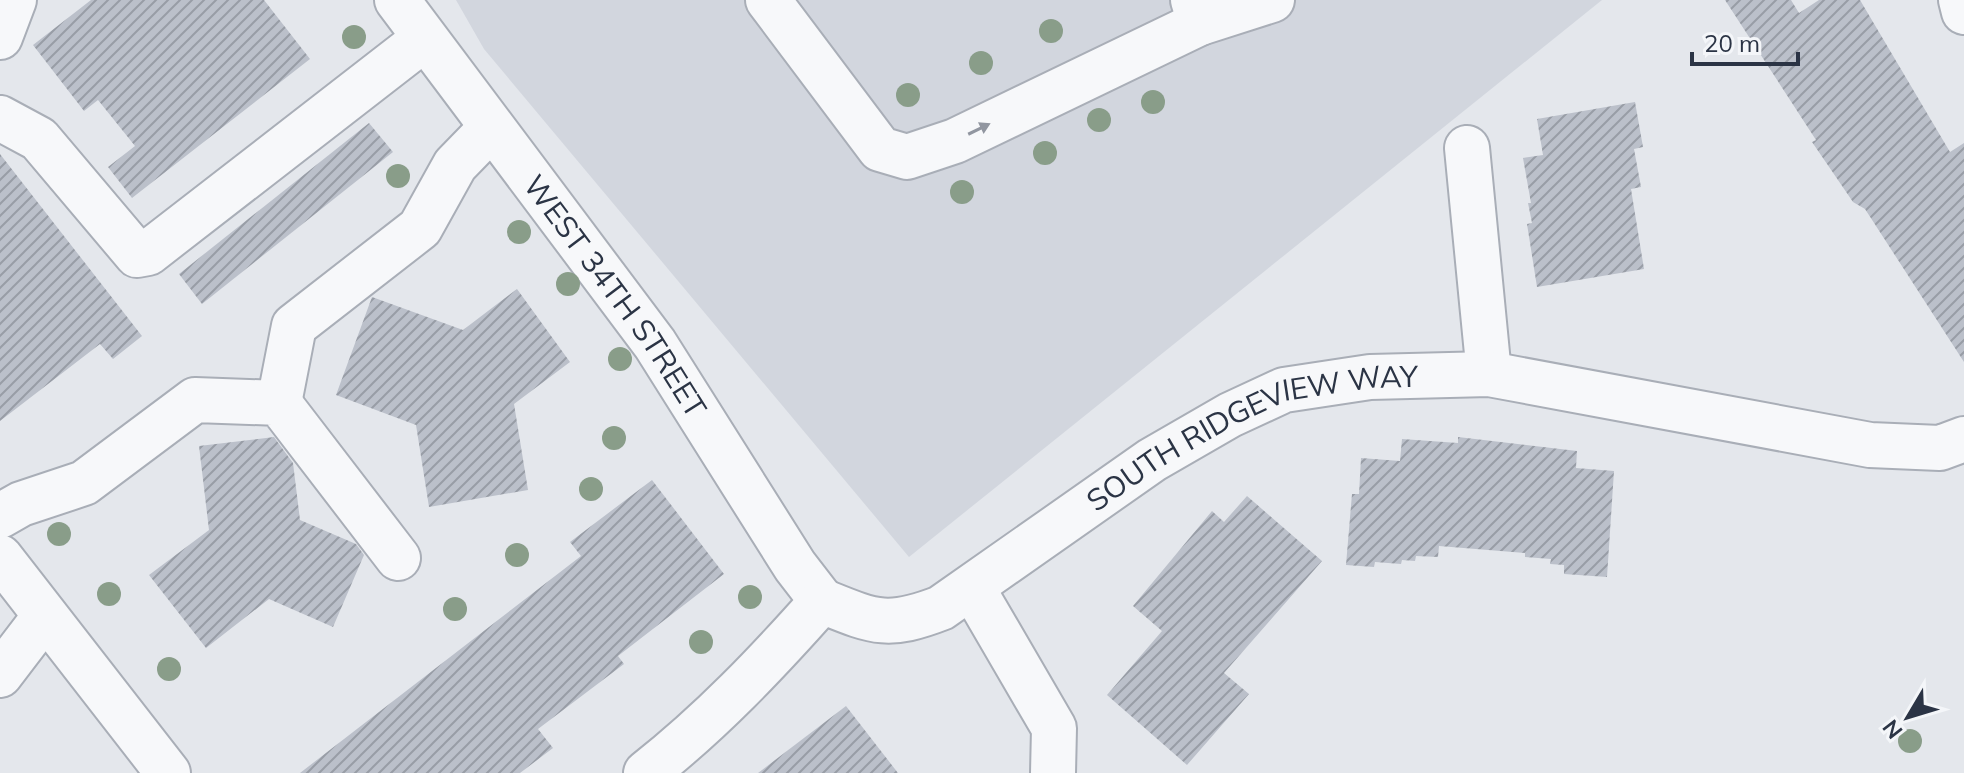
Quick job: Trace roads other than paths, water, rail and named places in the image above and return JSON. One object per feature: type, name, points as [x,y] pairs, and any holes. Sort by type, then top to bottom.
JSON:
[{"type":"street","points":[[0,37],[14,0]]},
{"type":"street","name":"WEST 34TH STREET","points":[[397,0],[490,129],[655,344],[795,566],[822,601]]},
{"type":"street","points":[[768,0],[880,149],[907,157],[955,141],[1197,12],[1272,0]]},
{"type":"street","points":[[1961,0],[1964,12]]},
{"type":"street","points":[[0,118],[39,139],[137,255],[148,253],[424,39]]},
{"type":"street","points":[[398,558],[279,403],[294,326],[420,228],[455,165],[490,129]]},
{"type":"street","points":[[1467,148],[1489,374]]},
{"type":"street","name":"SOUTH RIDGEVIEW WAY","points":[[822,601],[869,620],[904,622],[941,608],[973,589],[1152,460],[1230,415],[1284,390],[1370,377],[1489,374],[1870,445],[1940,448],[1964,439]]},
{"type":"street","points":[[0,516],[21,504],[84,483],[195,400],[279,403]]},
{"type":"street","points":[[0,557],[168,773]]},
{"type":"street","points":[[973,589],[1054,728],[1053,773]]},
{"type":"street","points":[[646,773],[685,742],[764,666],[822,601]]},
{"type":"street","points":[[0,675],[45,616]]}]
